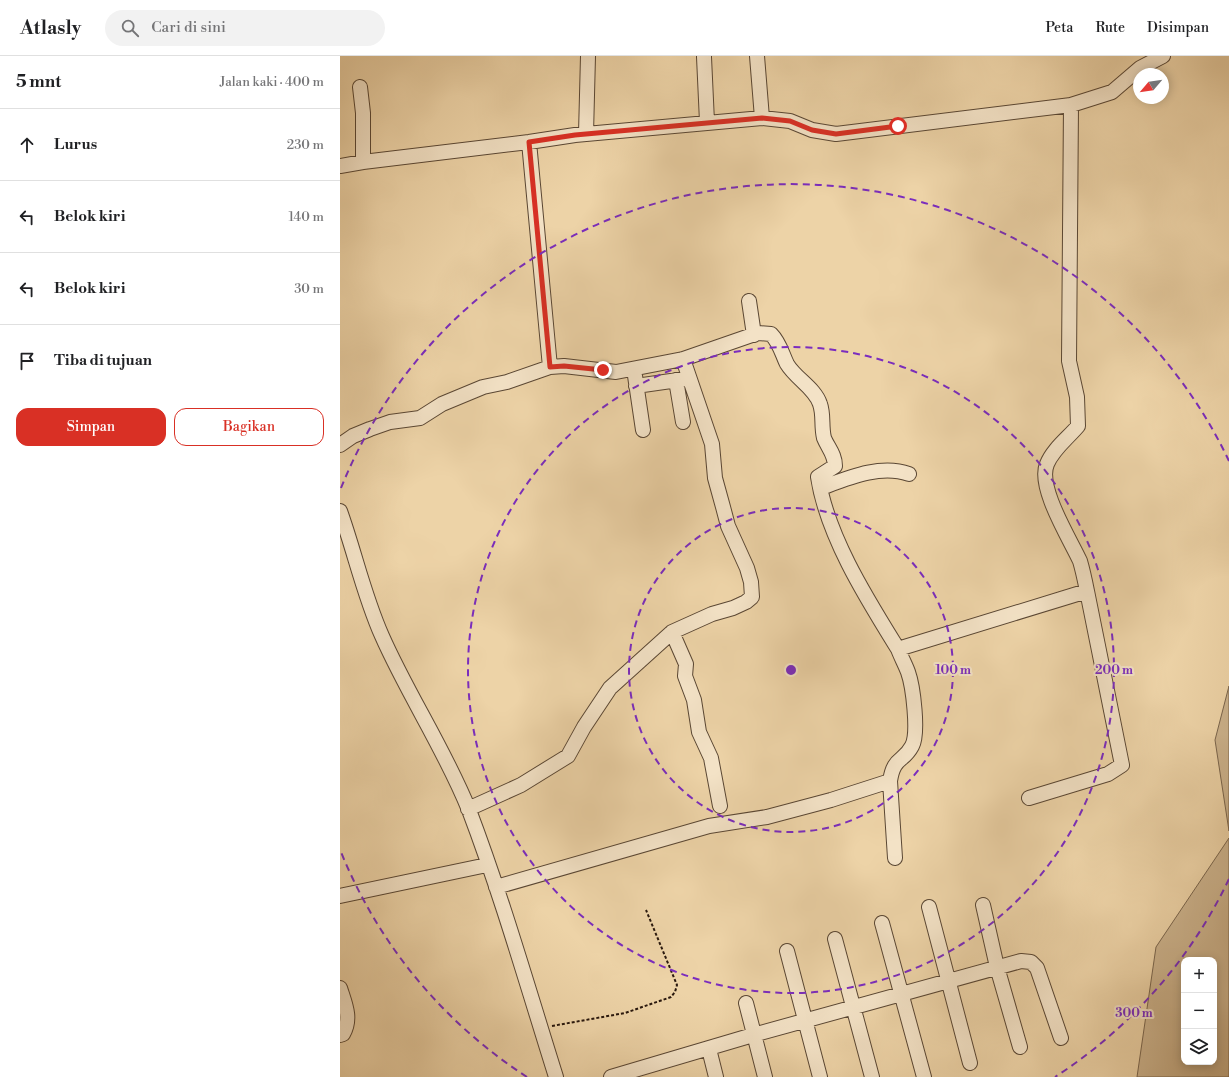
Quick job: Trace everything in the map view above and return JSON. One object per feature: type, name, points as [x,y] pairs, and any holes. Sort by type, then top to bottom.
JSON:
[{"type":"street","points":[[586,134],[588,56]]},
{"type":"street","points":[[757,56],[762,118]]},
{"type":"street","points":[[340,166],[586,134],[707,122],[762,118],[790,121],[812,130],[836,134],[1071,105],[1112,92],[1140,68],[1163,56]]},
{"type":"street","points":[[704,57],[707,122]]},
{"type":"street","points":[[360,87],[363,114],[363,162]]},
{"type":"street","points":[[1029,798],[1108,774],[1122,765],[1080,562],[1052,505],[1045,480],[1046,465],[1049,460],[1055,451],[1078,426],[1077,397],[1069,361],[1071,105]]},
{"type":"street","points":[[529,142],[550,367]]},
{"type":"street","points":[[749,301],[754,335]]},
{"type":"street","points":[[340,445],[352,436],[370,429],[390,422],[420,418],[442,404],[484,387],[507,382],[550,367],[564,366],[616,372],[683,359],[754,335],[764,333],[772,334],[776,338],[789,366],[813,392],[820,403],[821,426],[825,439],[834,456],[836,466],[819,475],[821,488],[829,514],[850,566],[898,649],[908,673],[911,688],[915,738],[911,748],[897,760],[892,768],[890,781],[895,858]]},
{"type":"street","points":[[468,810],[521,785],[568,756],[584,727],[610,688],[652,648],[672,632],[712,614],[733,608],[746,602],[752,597],[749,574],[728,526],[715,478],[712,444],[683,359]]},
{"type":"street","points":[[634,369],[643,430]]},
{"type":"street","points":[[636,386],[680,380],[684,422]]},
{"type":"street","points":[[821,488],[855,477],[887,470],[898,470],[909,474]]},
{"type":"street","points":[[340,511],[372,613],[396,665],[422,712],[468,810],[496,887],[556,1077]]},
{"type":"street","points":[[898,649],[1087,591]]},
{"type":"street","points":[[672,632],[686,664],[685,676],[694,700],[699,732],[711,758],[720,806]]},
{"type":"street","points":[[496,887],[709,826],[767,817],[831,800],[890,781]]},
{"type":"street","points":[[340,896],[487,864]]},
{"type":"street","points":[[983,905],[996,967],[1020,1047]]},
{"type":"street","points":[[929,907],[970,1063]]},
{"type":"street","points":[[882,924],[924,1077]]},
{"type":"street","points":[[835,938],[855,1007],[872,1077]]},
{"type":"street","points":[[787,951],[820,1077]]},
{"type":"street","points":[[612,1077],[805,1020],[1021,961],[1031,962],[1037,968],[1061,1038]]},
{"type":"street","points":[[340,988],[348,1013],[348,1021],[343,1034],[340,1035]]},
{"type":"street","points":[[746,1003],[753,1035],[766,1077]]},
{"type":"street","points":[[709,1049],[716,1077]]},
{"type":"path","points":[[541,1028],[625,1013],[671,997],[676,992],[677,985],[646,910]]},
{"type":"shaded area","points":[[1229,686],[1229,831],[1215,740]]},
{"type":"shaded area","points":[[1229,838],[1229,1077],[1137,1077],[1156,947]]},
{"type":"route","points":[[603,370],[564,366],[550,367],[529,142],[575,135],[762,118],[790,121],[812,130],[836,134],[898,126]]}]
